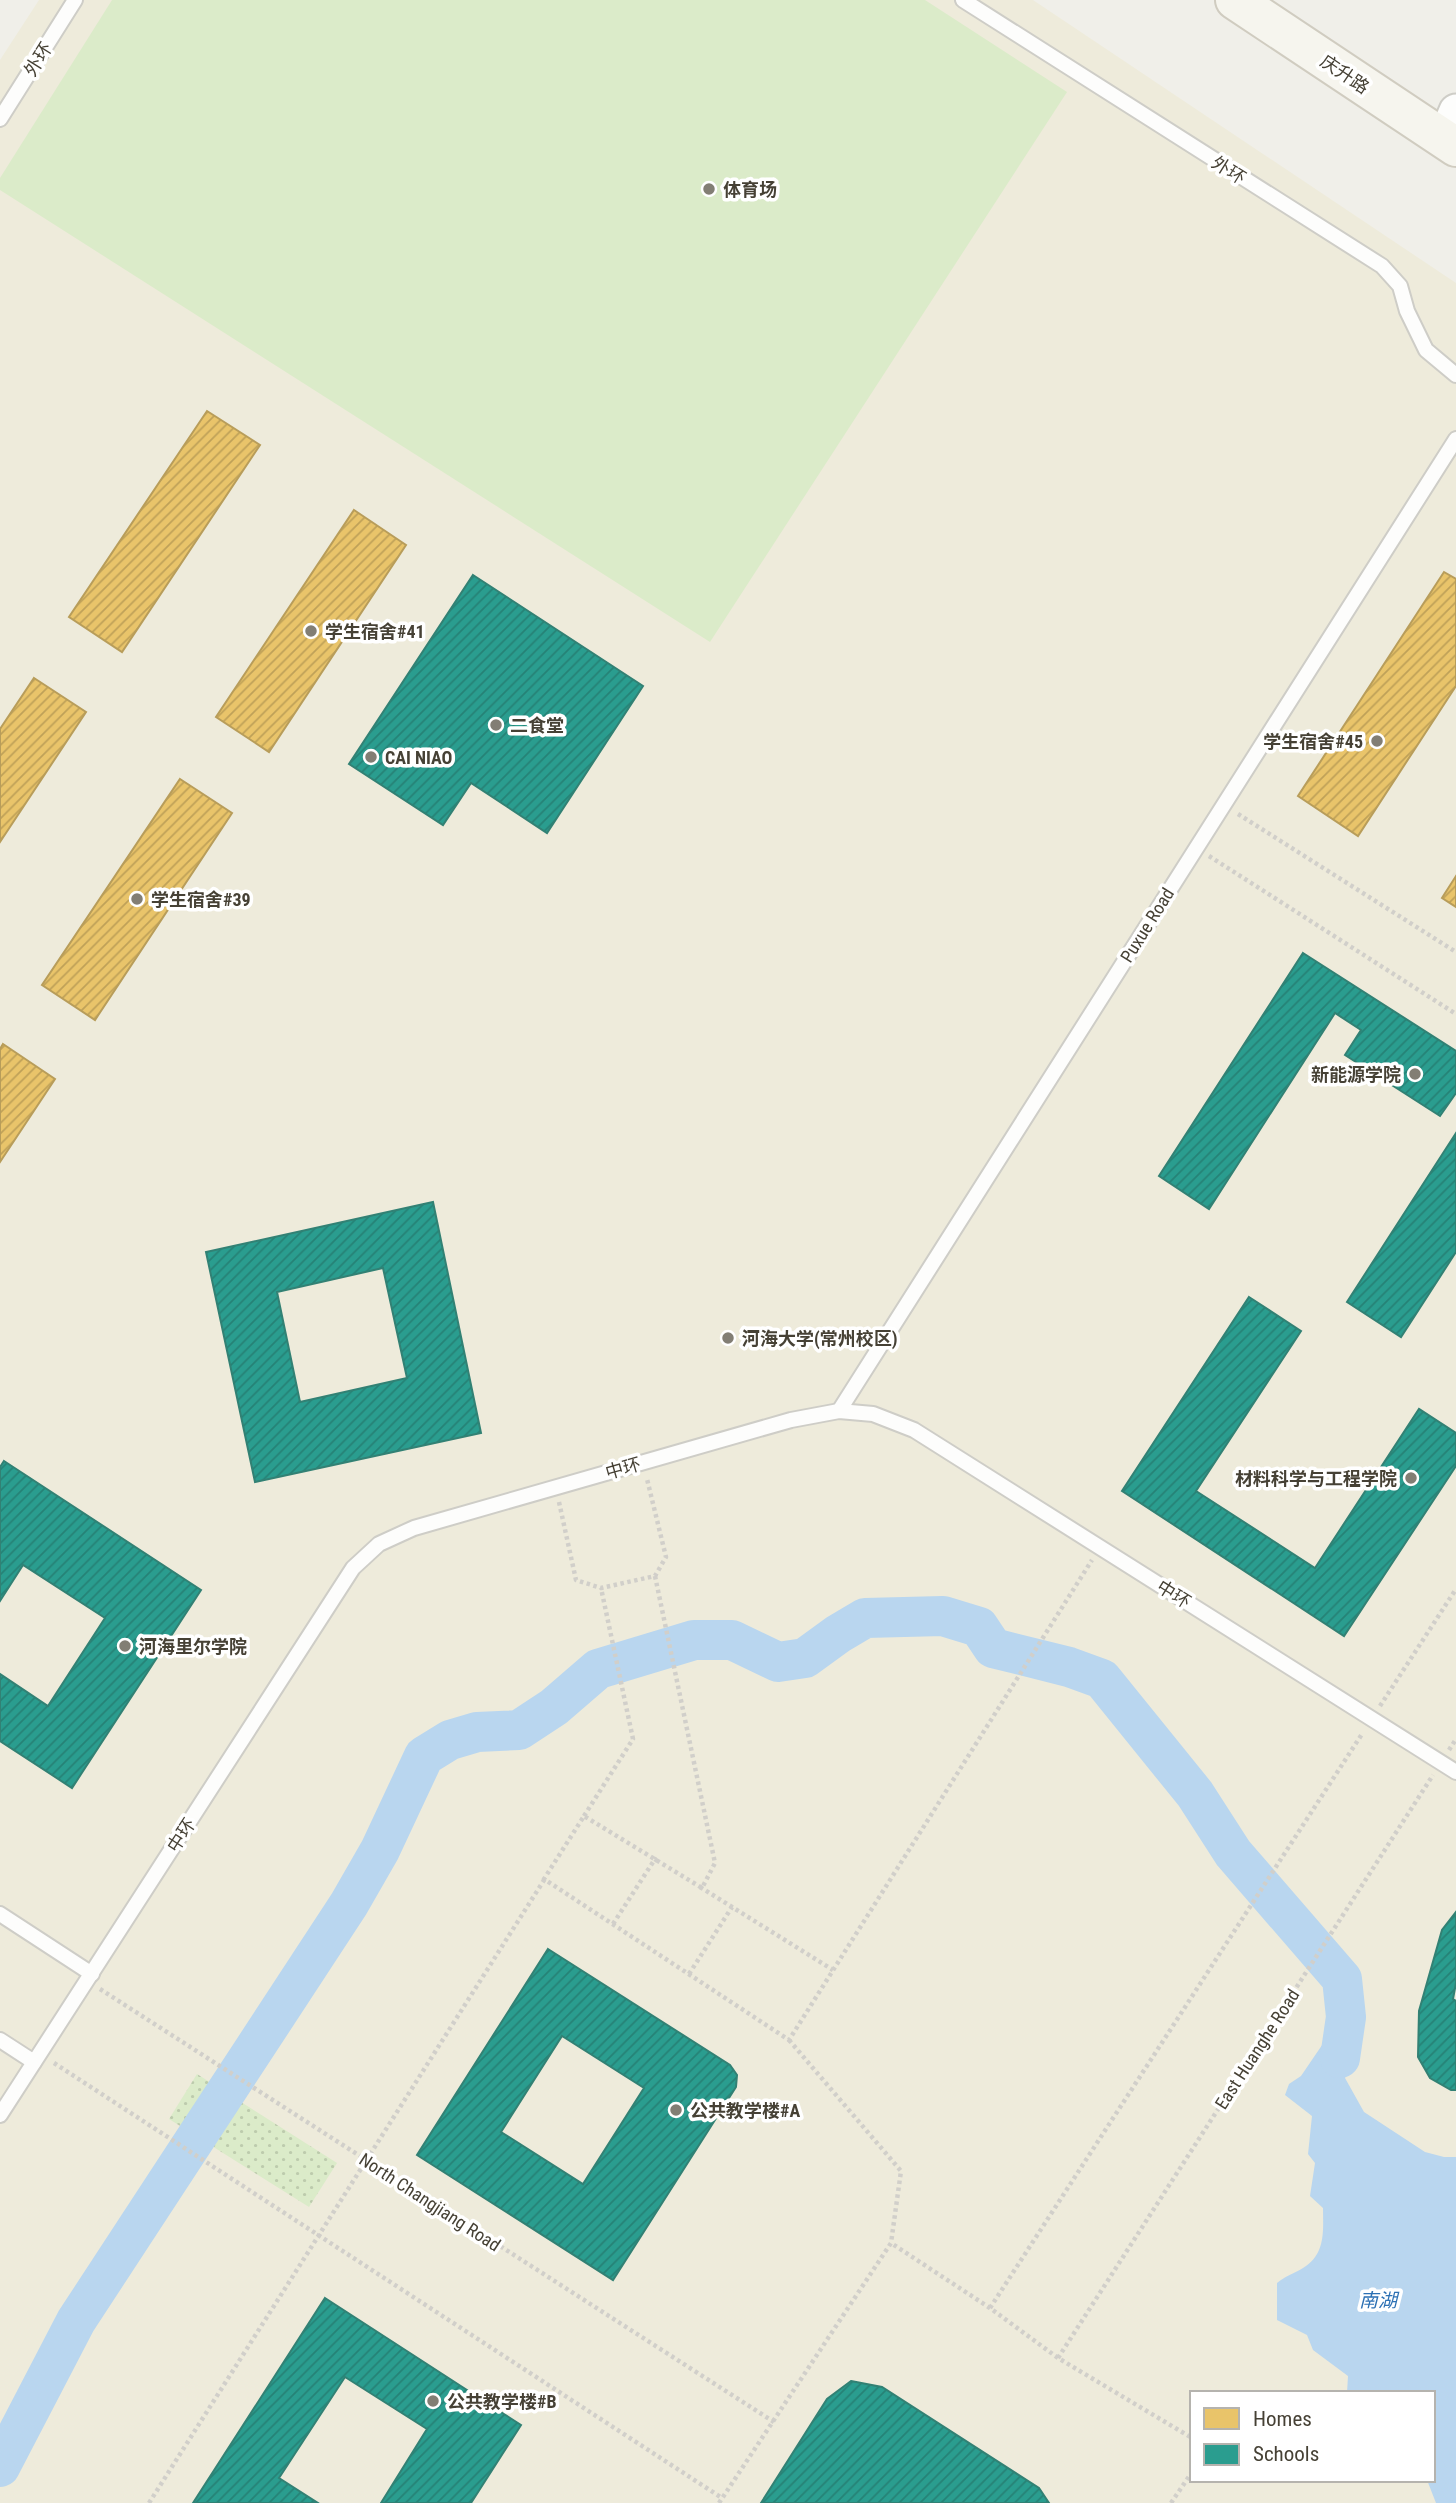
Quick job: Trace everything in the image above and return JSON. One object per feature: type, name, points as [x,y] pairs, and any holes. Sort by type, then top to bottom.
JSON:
[{"type":"main road","name":"庆升路","points":[[1235,0],[1453,127]]},
{"type":"main road","name":"庆升路","points":[[1284,0],[1453,127]]},
{"type":"lane","name":"外环","points":[[0,119],[75,0]]},
{"type":"lane","name":"外环","points":[[963,0],[1382,266],[1400,286],[1407,311],[1426,350],[1456,375]]},
{"type":"lane","name":"Puxue Road","points":[[838,1411],[1456,439]]},
{"type":"lane","name":"中环","points":[[0,2115],[354,1568],[379,1544],[414,1528],[791,1420],[838,1411],[873,1414],[914,1430],[1456,1772]]},
{"type":"lane","points":[[0,1914],[90,1978]]},
{"type":"lane","points":[[0,2039],[37,2057]]},
{"type":"path","points":[[1224,805],[1456,952]]},
{"type":"path","points":[[1196,848],[1456,1014]]},
{"type":"path","points":[[643,1462],[666,1557],[654,1576],[715,1863],[702,1888]]},
{"type":"path","points":[[556,1487],[576,1580],[601,1588],[654,1576]]},
{"type":"path","points":[[789,2040],[1100,1547]]},
{"type":"path","points":[[149,2503],[633,1739],[601,1588]]},
{"type":"path","name":"East Huanghe Road","points":[[1058,2358],[1456,1739]]},
{"type":"path","points":[[584,1816],[833,1970]]},
{"type":"path","points":[[989,2308],[1287,1850]]},
{"type":"path","points":[[613,1924],[655,1859]]},
{"type":"path","points":[[37,2057],[210,2163],[720,2500],[891,2243],[901,2171],[789,2040],[544,1879]]},
{"type":"path","points":[[689,1974],[732,1908]]},
{"type":"path","name":"North Changjiang Road","points":[[90,1978],[206,2059],[774,2421]]},
{"type":"path","points":[[891,2243],[1058,2358],[1190,2437]]},
{"type":"path","points":[[1171,2503],[1190,2475]]},
{"type":"shaded area","name":"河海大学(常州校区)","points":[[39,0],[1033,0],[1456,283],[1456,2503],[0,2503],[0,60]]},
{"type":"green space","points":[[112,0],[925,0],[1067,92],[710,642],[0,190],[0,178]]},
{"type":"green space","points":[[197,2074],[337,2163],[309,2207],[169,2119]]},
{"type":"water","name":"南湖","points":[[1333,2029],[1354,2037],[1345,2078],[1364,2112],[1425,2152],[1456,2157],[1456,2503],[1436,2503],[1428,2482],[1435,2482],[1435,2391],[1347,2391],[1348,2376],[1313,2350],[1307,2335],[1277,2320],[1277,2283],[1312,2260],[1320,2247],[1323,2232],[1323,2208],[1310,2196],[1315,2163],[1308,2154],[1312,2116],[1285,2095],[1289,2084],[1301,2076]]},
{"type":"building: Homes","points":[[207,411],[260,445],[122,652],[69,617]]},
{"type":"building: Homes","name":"学生宿舍#41","points":[[354,510],[406,545],[269,752],[216,717]]},
{"type":"building: Homes","name":"学生宿舍#45","points":[[1444,572],[1456,579],[1456,686],[1358,836],[1298,796]]},
{"type":"building: Homes","points":[[34,678],[86,712],[0,842],[0,729]]},
{"type":"building: Homes","name":"学生宿舍#39","points":[[180,779],[232,813],[95,1020],[42,985]]},
{"type":"building: Homes","points":[[1456,876],[1456,907],[1442,898]]},
{"type":"building: Homes","points":[[3,1044],[55,1079],[0,1162],[0,1049]]},
{"type":"building: Schools","name":"二食堂","points":[[473,575],[643,686],[547,833],[471,783],[443,825],[349,764]]},
{"type":"building: Schools","name":"新能源学院","points":[[1303,953],[1456,1051],[1456,1093],[1440,1116],[1345,1055],[1361,1030],[1335,1013],[1209,1209],[1159,1176]]},
{"type":"building: Schools","points":[[1456,1133],[1456,1252],[1401,1337],[1347,1302]]},
{"type":"building: Schools","points":[[433,1202],[481,1433],[255,1482],[206,1252]],"holes":[[[383,1268],[407,1378],[300,1402],[277,1292]]]},
{"type":"building: Schools","name":"材料科学与工程学院","points":[[1249,1297],[1301,1331],[1196,1491],[1315,1568],[1419,1409],[1456,1433],[1456,1466],[1344,1636],[1122,1491]]},
{"type":"building: Schools","name":"河海里尔学院","points":[[4,1461],[201,1590],[72,1788],[0,1741],[0,1674],[48,1706],[105,1618],[23,1565],[0,1601],[0,1467]]},
{"type":"building: Schools","points":[[1456,1912],[1456,1983],[1453,1999],[1456,2001],[1456,2090],[1451,2090],[1430,2078],[1418,2057],[1419,2011],[1442,1930]]},
{"type":"building: Schools","name":"公共教学楼#A","points":[[548,1949],[730,2065],[737,2075],[736,2087],[613,2280],[417,2155]],"holes":[[[562,2036],[644,2088],[583,2184],[501,2132]]]},
{"type":"building: Schools","name":"公共教学楼#B","points":[[325,2298],[521,2425],[471,2503],[381,2503],[427,2429],[345,2377],[279,2478],[318,2503],[193,2503]]},
{"type":"building: Schools","points":[[851,2381],[882,2387],[1039,2488],[1049,2503],[761,2503],[827,2399]]},
{"type":"waterway","points":[[0,2467],[76,2321],[349,1904],[380,1850],[424,1756],[450,1740],[477,1732],[519,1730],[554,1707],[598,1669],[694,1640],[732,1640],[778,1662],[805,1658],[865,1618],[943,1616],[979,1627],[993,1648],[1069,1667],[1102,1679],[1195,1794],[1233,1853],[1342,1979],[1346,2017],[1340,2058]]},
{"type":"place","name":"体育场","points":[[709,189]]},
{"type":"place","name":"学生宿舍#41","points":[[311,631]]},
{"type":"place","name":"二食堂","points":[[496,725]]},
{"type":"place","name":"学生宿舍#45","points":[[1377,741]]},
{"type":"place","name":"CAI NIAO","points":[[371,757]]},
{"type":"place","name":"学生宿舍#39","points":[[137,899]]},
{"type":"place","name":"新能源学院","points":[[1415,1074]]},
{"type":"place","name":"河海大学(常州校区)","points":[[728,1338]]},
{"type":"place","name":"材料科学与工程学院","points":[[1411,1478]]},
{"type":"place","name":"河海里尔学院","points":[[125,1646]]},
{"type":"place","name":"公共教学楼#A","points":[[676,2110]]},
{"type":"place","name":"公共教学楼#B","points":[[433,2401]]}]
